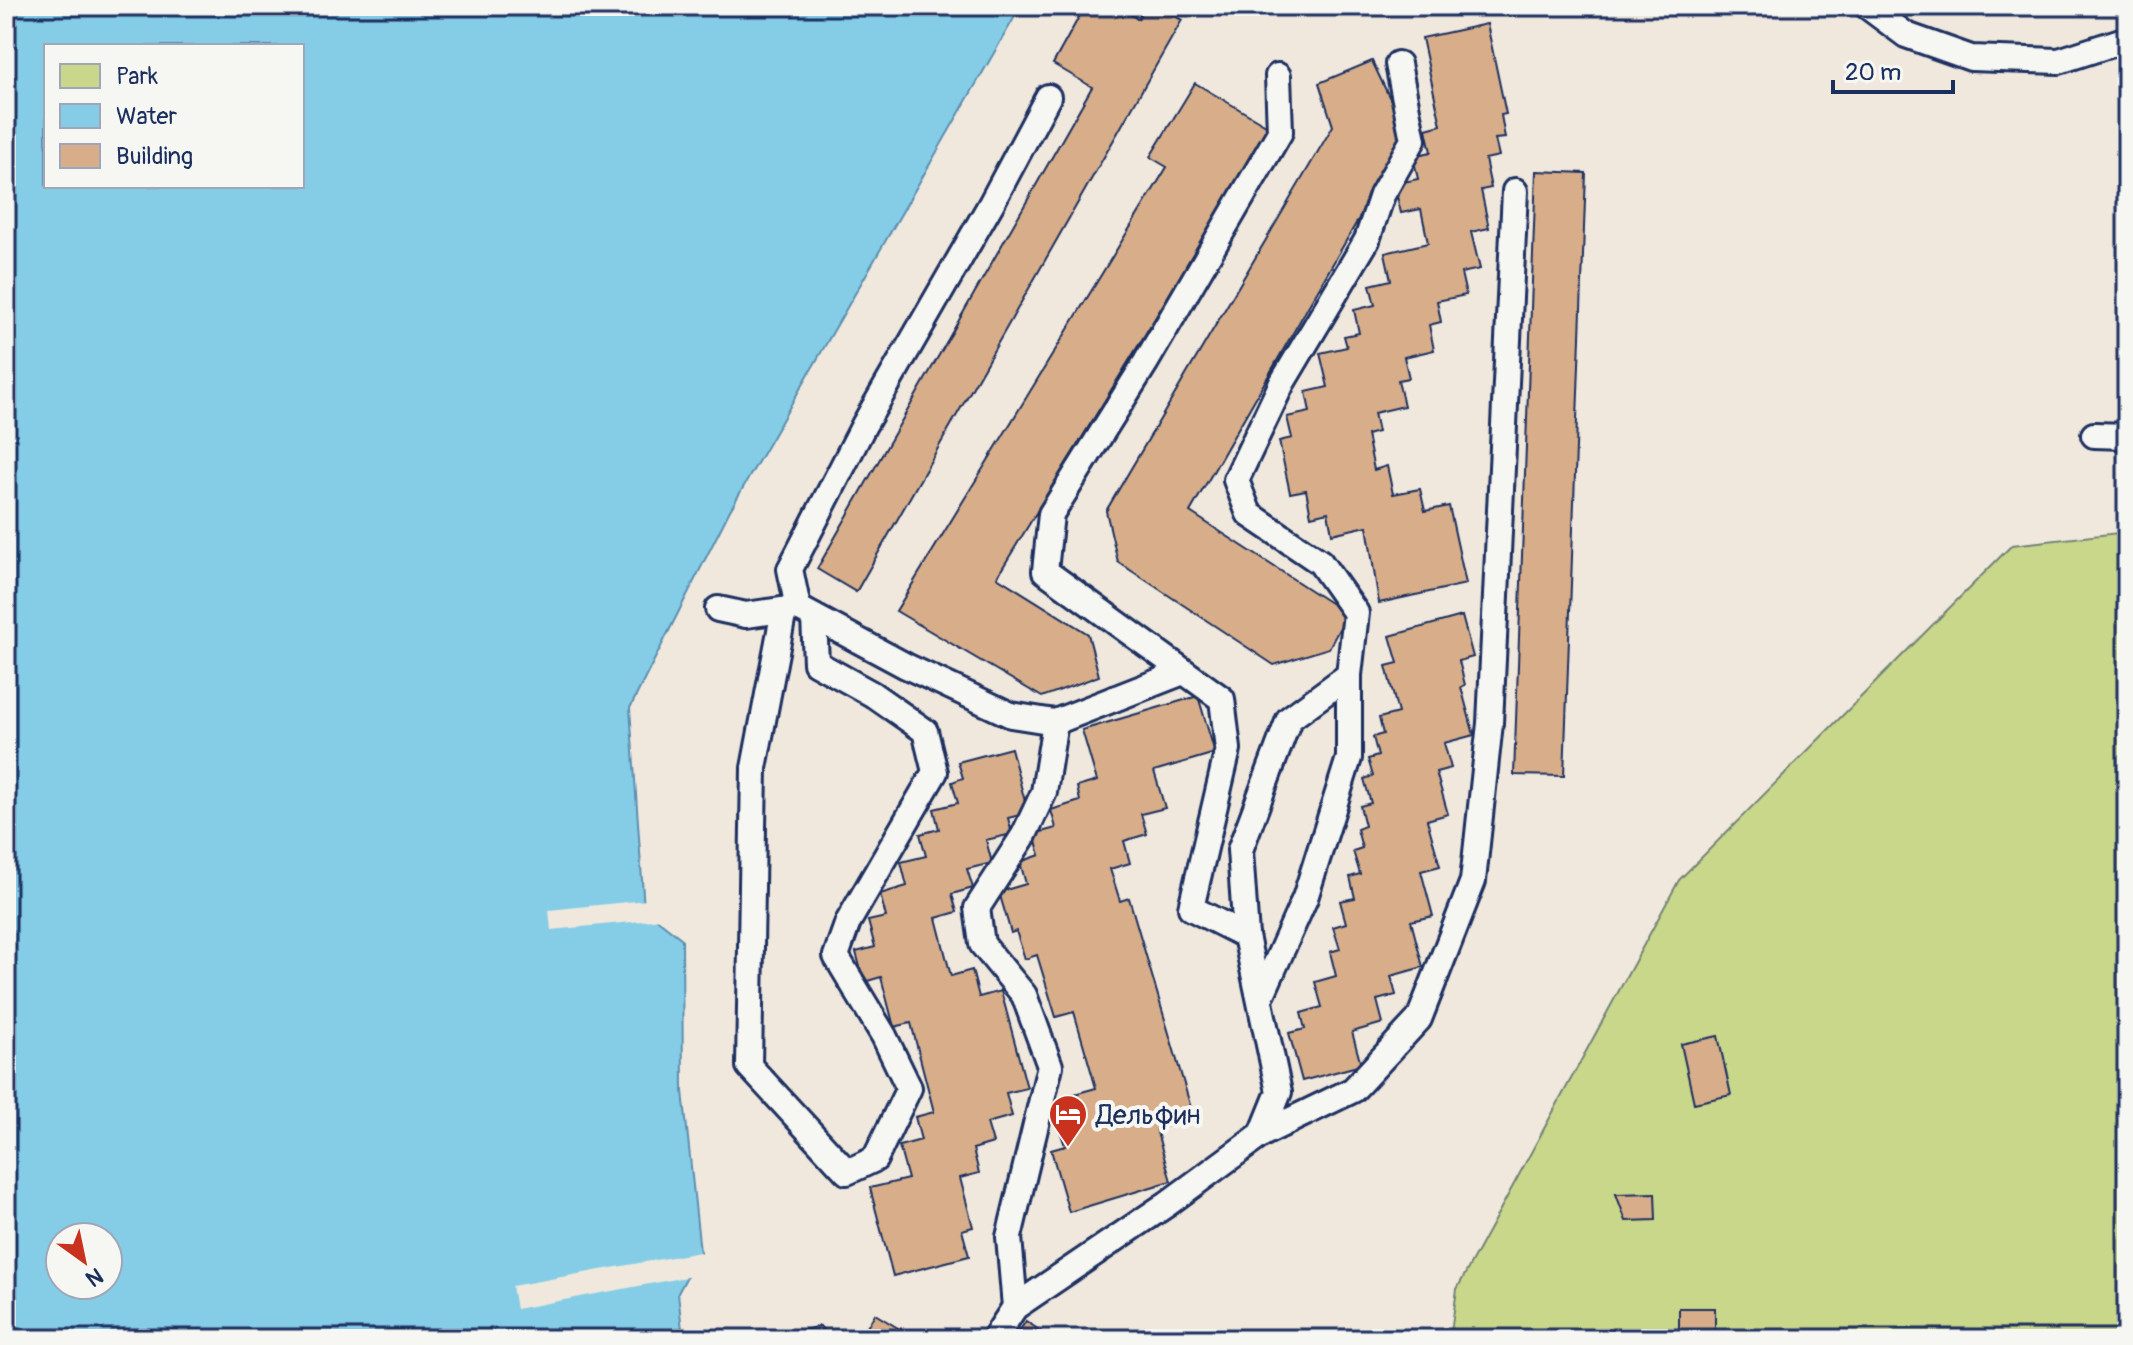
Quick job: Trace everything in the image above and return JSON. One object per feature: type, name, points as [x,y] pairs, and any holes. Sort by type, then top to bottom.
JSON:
[{"type":"lane","points":[[1867,6],[1906,35],[1971,58],[2059,61],[2127,39]]},
{"type":"lane","points":[[1260,999],[1305,898],[1349,758],[1349,675],[1356,613],[1320,562],[1249,514],[1236,480],[1282,383],[1367,240],[1382,195],[1413,140],[1398,64]]},
{"type":"lane","points":[[1246,936],[1191,908],[1228,749],[1222,699],[1045,571],[1051,514],[1146,362],[1280,132],[1278,76]]},
{"type":"lane","points":[[799,612],[754,768],[749,1066],[847,1172],[875,1159],[909,1088],[884,1036],[836,956],[848,922],[935,772],[925,731],[872,694],[816,663],[799,612],[790,569],[864,425],[991,204],[1048,97]]},
{"type":"lane","points":[[994,1339],[1015,1307],[1167,1204],[1262,1134],[1353,1090],[1419,1019],[1473,881],[1490,723],[1515,191]]},
{"type":"lane","points":[[2094,435],[2127,436]]},
{"type":"lane","points":[[718,609],[746,615],[799,612],[1011,715],[1055,722],[1183,672]]},
{"type":"lane","points":[[1262,1134],[1279,1092],[1246,936],[1240,850],[1289,719],[1349,675]]},
{"type":"lane","points":[[1015,1307],[1009,1237],[1050,1066],[1024,995],[982,944],[977,908],[1024,835],[1044,792],[1055,722]]},
{"type":"green space","points":[[2127,532],[2127,1339],[1450,1339],[1457,1289],[1679,880],[2012,545]]},
{"type":"water","points":[[6,6],[1021,6],[729,512],[630,708],[644,909],[682,939],[683,1091],[700,1252],[678,1293],[683,1339],[6,1339]]},
{"type":"pier","points":[[647,900],[647,907],[662,919],[551,930],[549,910]]},
{"type":"pier","points":[[700,1252],[701,1258],[692,1276],[516,1309],[512,1286]]},
{"type":"building","points":[[1085,6],[1116,6],[1138,19],[1145,6],[1156,6],[1182,20],[856,592],[817,569],[1092,87],[1053,64]]},
{"type":"building","points":[[1487,24],[1506,114],[1501,115],[1505,138],[1495,139],[1499,156],[1485,159],[1491,188],[1481,190],[1489,228],[1471,232],[1480,269],[1461,273],[1466,295],[1437,301],[1441,322],[1429,325],[1434,350],[1404,357],[1409,378],[1398,380],[1404,406],[1374,413],[1378,432],[1367,435],[1374,470],[1387,466],[1393,494],[1420,489],[1425,511],[1449,506],[1466,584],[1379,603],[1367,526],[1332,534],[1328,512],[1311,516],[1306,490],[1290,493],[1279,441],[1292,438],[1287,417],[1310,412],[1306,392],[1328,387],[1320,353],[1347,347],[1344,336],[1359,333],[1354,310],[1375,305],[1370,285],[1391,280],[1385,253],[1428,243],[1421,209],[1401,213],[1394,184],[1418,179],[1413,156],[1431,152],[1426,129],[1441,125],[1422,38]]},
{"type":"building","points":[[1372,61],[1405,130],[1396,154],[1190,512],[1347,614],[1329,648],[1274,665],[1118,562],[1106,511],[1333,126],[1319,83]]},
{"type":"building","points":[[1195,83],[1271,128],[997,577],[1088,634],[1099,676],[1042,697],[896,611],[1167,167],[1150,157]]},
{"type":"building","points":[[1536,171],[1586,173],[1564,776],[1514,775]]},
{"type":"building","points":[[1462,616],[1473,657],[1459,661],[1465,685],[1461,687],[1474,735],[1444,743],[1451,768],[1436,772],[1448,814],[1427,820],[1440,866],[1421,871],[1433,916],[1411,921],[1423,967],[1391,976],[1396,995],[1377,1000],[1383,1023],[1352,1032],[1361,1065],[1302,1081],[1289,1033],[1305,1029],[1301,1013],[1322,1007],[1315,982],[1336,976],[1330,952],[1340,949],[1333,927],[1346,923],[1340,901],[1355,898],[1350,877],[1360,874],[1353,851],[1362,848],[1357,829],[1365,826],[1360,806],[1371,803],[1364,779],[1373,776],[1368,759],[1378,756],[1373,737],[1383,734],[1379,718],[1398,713],[1386,666],[1398,663],[1390,636]]},
{"type":"building","points":[[1198,696],[1215,753],[1154,771],[1165,808],[1141,814],[1147,834],[1124,841],[1130,863],[1110,869],[1120,901],[1129,898],[1194,1118],[1156,1129],[1171,1181],[1069,1212],[1051,1150],[1065,1146],[1058,1124],[1074,1119],[1067,1096],[1096,1088],[1074,1012],[1056,1017],[1037,955],[1025,959],[1016,931],[1011,933],[999,892],[1026,884],[1020,862],[1040,855],[1034,834],[1056,828],[1051,810],[1080,801],[1077,787],[1097,781],[1082,730]]},
{"type":"building","points":[[1011,748],[1028,813],[1008,818],[1012,834],[986,840],[992,863],[967,869],[973,888],[952,894],[957,912],[936,918],[951,976],[972,970],[979,997],[1001,991],[1027,1088],[1006,1093],[1012,1116],[987,1123],[993,1143],[973,1149],[979,1173],[960,1178],[973,1227],[962,1230],[969,1256],[893,1276],[870,1188],[908,1179],[899,1146],[921,1140],[915,1117],[934,1112],[911,1023],[894,1027],[881,977],[864,982],[856,952],[875,947],[868,921],[886,917],[880,894],[907,886],[901,862],[926,856],[920,834],[939,829],[934,809],[958,803],[952,782],[963,778],[958,762]]},
{"type":"building","points":[[1718,1036],[1731,1095],[1694,1103],[1681,1044]]},
{"type":"building","points":[[1655,1193],[1656,1220],[1626,1221],[1616,1194]]},
{"type":"building","points":[[1679,1308],[1715,1308],[1715,1339],[1679,1339]]},
{"type":"building","points":[[875,1314],[911,1336],[909,1339],[860,1339]]},
{"type":"building","points":[[1026,1321],[1052,1339],[1014,1339]]},
{"type":"building","points":[[820,1326],[830,1339],[770,1339]]},
{"type":"place","name":"Дельфин","points":[[1068,1148]]}]
